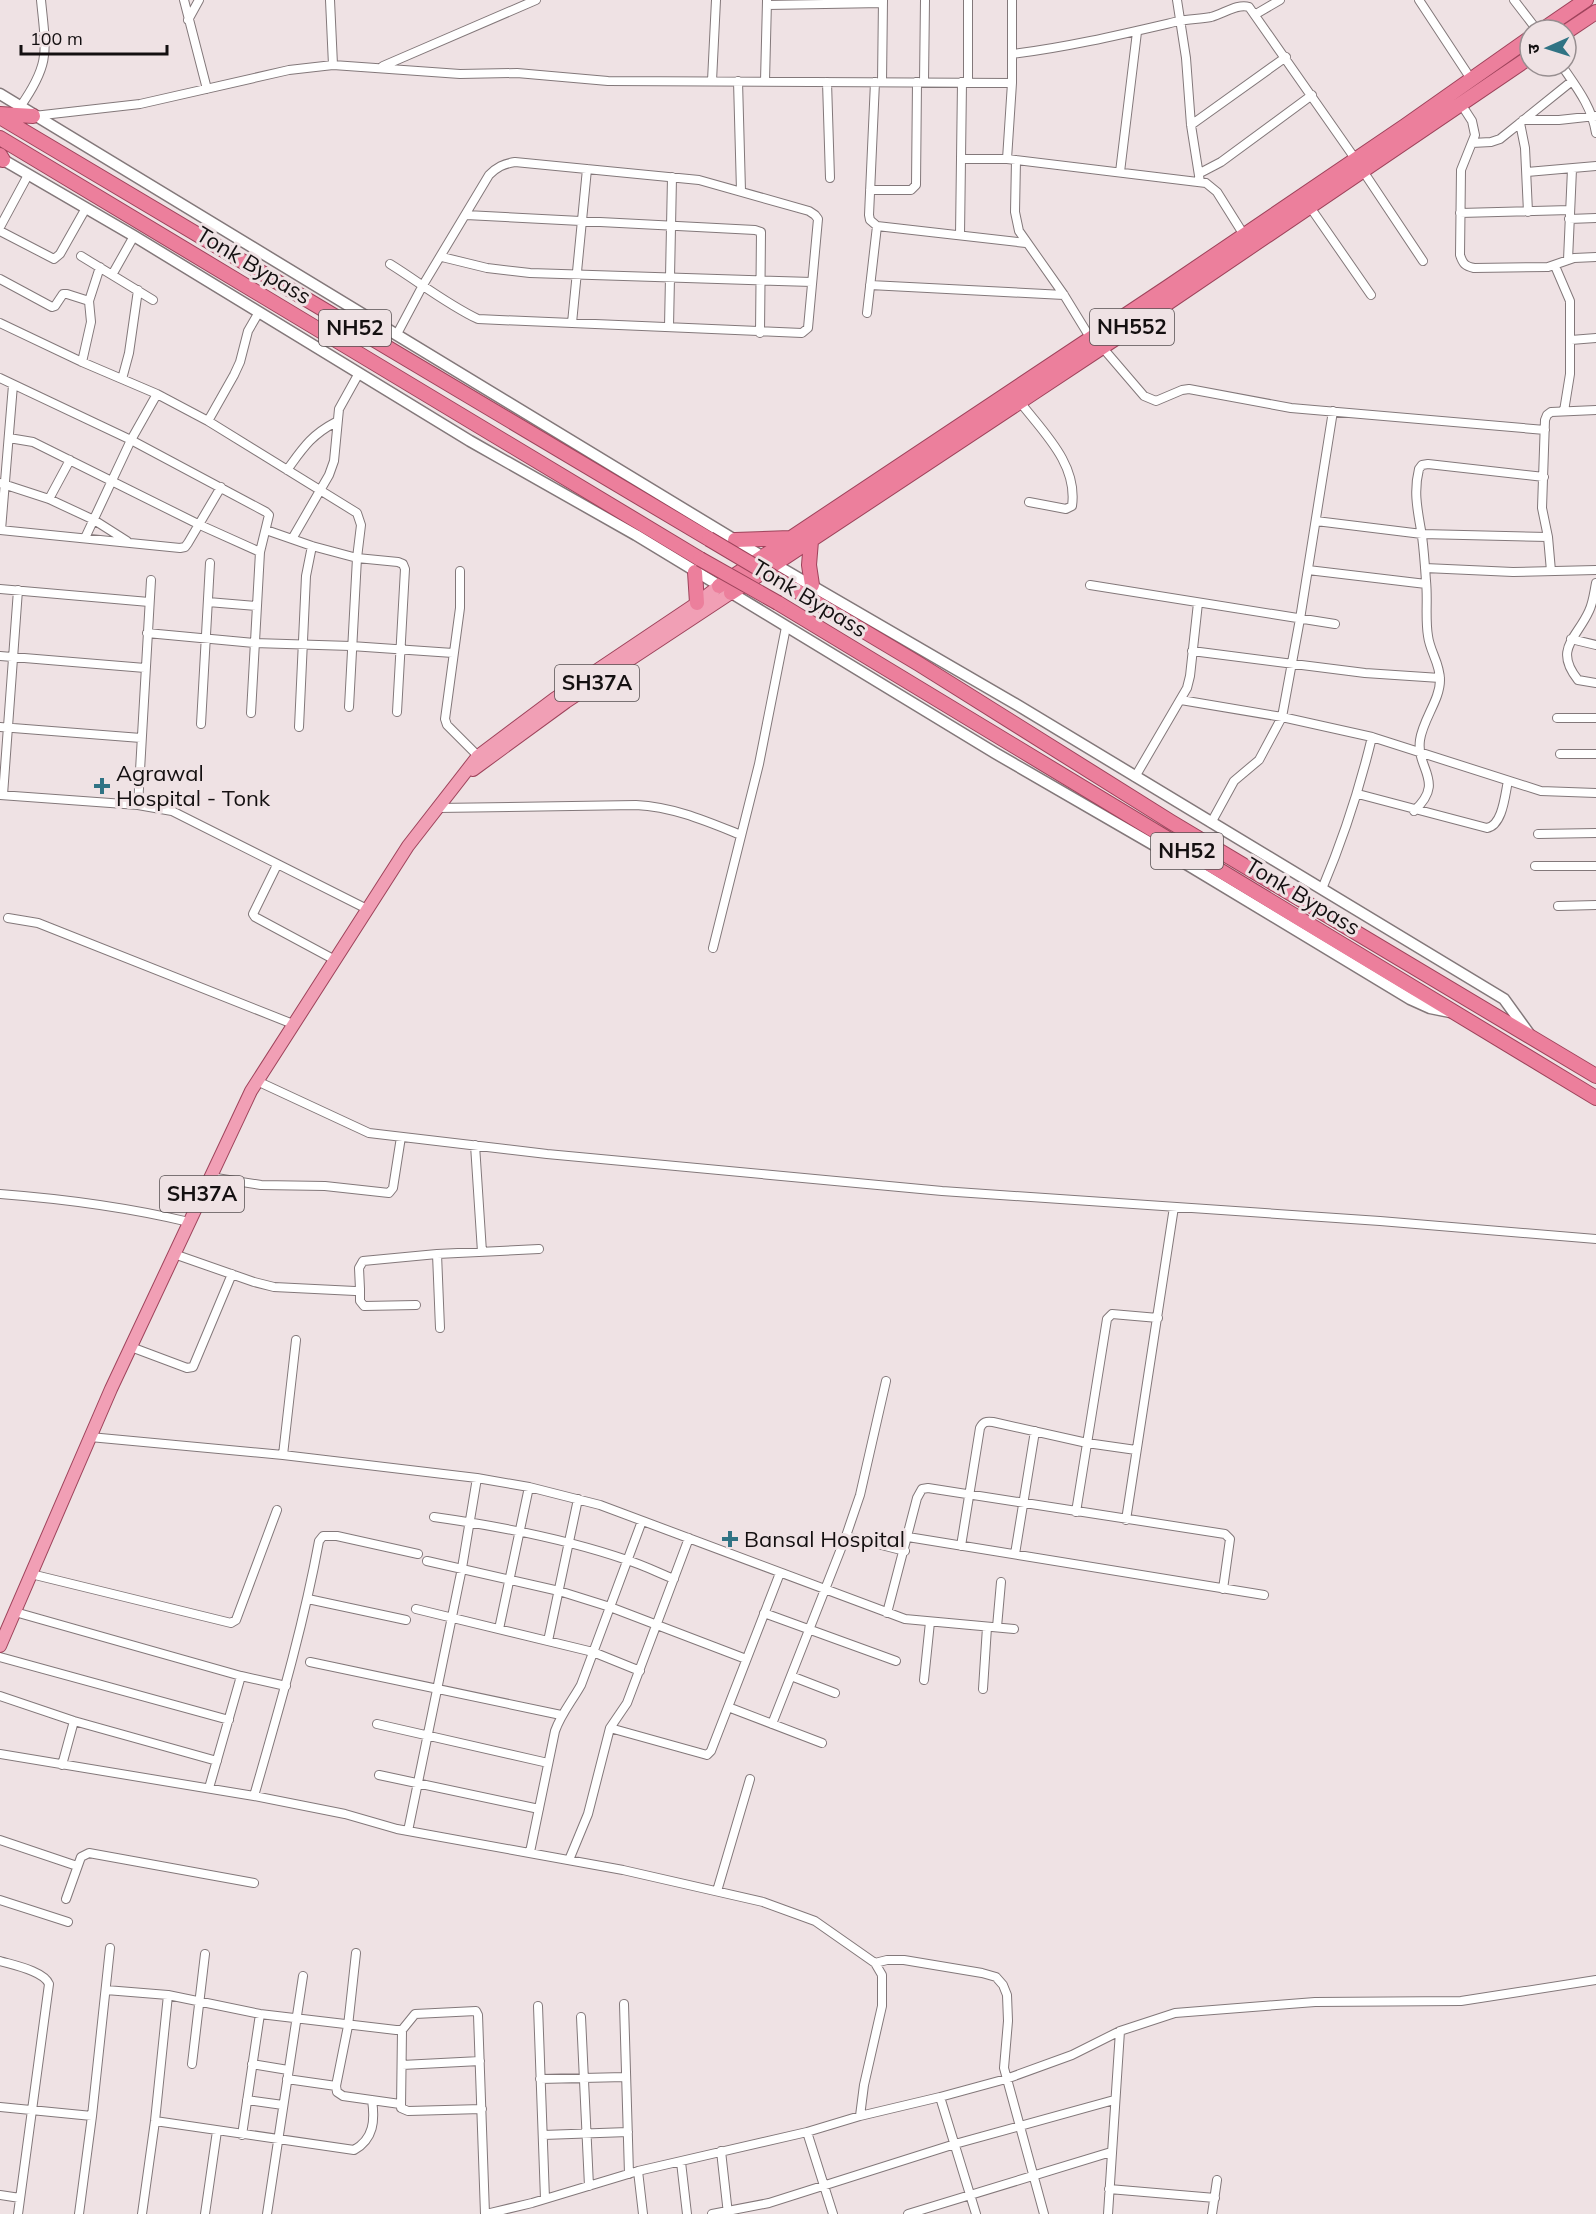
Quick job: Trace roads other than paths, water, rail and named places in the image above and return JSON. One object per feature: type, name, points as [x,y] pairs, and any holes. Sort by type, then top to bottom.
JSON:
[{"type":"highway","points":[[1560,18],[1586,0]]},
{"type":"highway","points":[[1578,24],[1596,12]]},
{"type":"highway","name":"NH552","points":[[725,590],[764,556],[791,538],[1310,207],[1471,79],[1518,46]]},
{"type":"highway","name":"NH552","points":[[725,590],[776,565],[1020,402],[1244,235],[1461,104],[1518,65]]},
{"type":"highway","points":[[0,116],[33,116]]},
{"type":"highway","name":"NH52","points":[[0,116],[919,664],[1172,822],[1596,1076]]},
{"type":"highway","name":"Tonk Bypass","points":[[0,138],[697,565],[778,603],[1596,1098]]},
{"type":"highway","points":[[735,540],[791,538]]},
{"type":"highway","points":[[811,541],[809,565],[812,585]]},
{"type":"highway","points":[[697,565],[697,603]]},
{"type":"main road","name":"SH37A","points":[[0,1646],[4,1626],[15,1612],[131,1347],[257,1081],[408,846],[464,775],[554,699],[697,603],[725,590]]},
{"type":"main road","name":"SH37A","points":[[481,759],[725,590]]},
{"type":"street","points":[[20,107],[33,88],[45,55],[45,25],[41,0]]},
{"type":"street","points":[[184,0],[207,89]]},
{"type":"street","points":[[188,20],[199,0]]},
{"type":"street","points":[[330,0],[333,65]]},
{"type":"street","points":[[380,67],[536,0]]},
{"type":"street","points":[[712,81],[716,0]]},
{"type":"street","points":[[870,190],[911,190],[916,185],[926,0]]},
{"type":"street","points":[[960,235],[968,0]]},
{"type":"street","points":[[1012,0],[1012,159],[1016,222],[1026,243],[1097,343],[1144,396],[1150,400],[1162,400],[1189,388],[1291,408],[1545,430]]},
{"type":"street","points":[[1177,0],[1191,125],[1200,177]]},
{"type":"street","points":[[1256,14],[1280,0]]},
{"type":"street","points":[[1419,0],[1471,79]]},
{"type":"street","points":[[1514,0],[1528,18]]},
{"type":"street","points":[[765,81],[767,2],[883,1],[870,220],[877,226],[1026,243]]},
{"type":"street","points":[[1012,54],[1047,50],[1227,13],[1237,3],[1250,7],[1424,261]]},
{"type":"street","points":[[1120,172],[1137,32]]},
{"type":"street","points":[[1191,125],[1286,57]]},
{"type":"street","points":[[33,116],[140,104],[289,70],[333,65],[460,74],[517,73],[608,81],[1012,83]]},
{"type":"street","points":[[1570,78],[1595,116],[1596,133]]},
{"type":"street","points":[[738,81],[741,191]]},
{"type":"street","points":[[1472,143],[1500,139],[1572,81]]},
{"type":"street","points":[[827,82],[830,178]]},
{"type":"street","points":[[0,94],[776,565],[1019,706],[1504,999],[1532,1038]]},
{"type":"street","points":[[1200,177],[1312,95]]},
{"type":"street","points":[[1461,104],[1474,128],[1475,135],[1463,160],[1461,170],[1460,255],[1466,266],[1538,268],[1555,266],[1568,260],[1596,257]]},
{"type":"street","points":[[1521,122],[1595,116]]},
{"type":"street","points":[[1521,122],[1527,172],[1528,212]]},
{"type":"street","points":[[1,157],[470,441],[636,535],[697,565],[725,590],[1410,999],[1430,1008],[1456,1014]]},
{"type":"street","points":[[962,159],[1012,159],[1120,172],[1200,177],[1217,192],[1244,235]]},
{"type":"street","points":[[390,264],[423,285],[478,319],[760,333],[802,333],[806,331],[818,219],[815,214],[699,180],[515,162],[505,164],[496,168],[489,175],[442,257],[423,285],[397,334]]},
{"type":"street","points":[[1527,172],[1596,166]]},
{"type":"street","points":[[572,323],[580,222],[587,169]]},
{"type":"street","points":[[1568,260],[1572,169]]},
{"type":"street","points":[[28,175],[0,229],[54,259],[60,254],[86,208]]},
{"type":"street","points":[[669,327],[672,177]]},
{"type":"street","points":[[1310,207],[1371,295]]},
{"type":"street","points":[[1460,213],[1528,212],[1596,218]]},
{"type":"street","points":[[466,215],[761,232],[760,333]]},
{"type":"street","points":[[867,313],[877,226]]},
{"type":"street","points":[[112,274],[134,236]]},
{"type":"street","points":[[81,256],[153,300]]},
{"type":"street","points":[[442,257],[496,270],[576,276],[812,282]]},
{"type":"street","points":[[1555,266],[1570,301],[1570,374],[1564,411]]},
{"type":"street","points":[[82,362],[92,322],[88,301],[100,267]]},
{"type":"street","points":[[0,279],[52,307],[63,294],[88,301]]},
{"type":"street","points":[[870,285],[1064,295]]},
{"type":"street","points":[[122,379],[129,354],[138,290]]},
{"type":"street","points":[[208,422],[234,375],[248,331],[259,312]]},
{"type":"street","points":[[0,323],[157,394],[208,422],[357,513],[361,525],[351,646],[349,708]]},
{"type":"street","points":[[1571,340],[1596,338]]},
{"type":"street","points":[[292,539],[322,491],[334,461],[339,409],[359,373]]},
{"type":"street","points":[[0,378],[131,440],[269,515],[260,552],[251,713]]},
{"type":"street","points":[[13,385],[6,434],[1,530],[180,548],[188,543],[221,487]]},
{"type":"street","points":[[85,538],[131,440],[157,394]]},
{"type":"street","points":[[1020,402],[1061,455],[1067,469],[1072,506],[1066,509],[1029,502]]},
{"type":"street","points":[[1551,571],[1548,537],[1542,508],[1547,415],[1551,412],[1596,410]]},
{"type":"street","points":[[1211,823],[1234,780],[1259,760],[1282,717],[1333,411]]},
{"type":"street","points":[[287,470],[319,431],[336,422]]},
{"type":"street","points":[[6,434],[33,442],[200,525],[260,552]]},
{"type":"street","points":[[50,499],[70,460]]},
{"type":"street","points":[[1414,811],[1424,802],[1429,792],[1429,780],[1420,740],[1429,710],[1439,690],[1440,678],[1438,662],[1427,634],[1425,568],[1422,534],[1416,505],[1417,476],[1422,465],[1544,477]]},
{"type":"street","points":[[2,483],[50,499],[94,520],[128,542]]},
{"type":"street","points":[[1316,521],[1422,534],[1548,537]]},
{"type":"street","points":[[266,530],[357,558],[403,564],[405,569],[397,712]]},
{"type":"street","points":[[299,727],[306,576],[312,546]]},
{"type":"street","points":[[201,724],[210,563]]},
{"type":"street","points":[[1425,568],[1513,572],[1596,570]]},
{"type":"street","points":[[1308,570],[1426,584]]},
{"type":"street","points":[[460,571],[460,608],[445,719],[447,725],[481,759]]},
{"type":"street","points":[[138,805],[151,580]]},
{"type":"street","points":[[1596,584],[1588,613],[1567,648],[1567,658],[1572,673],[1578,680],[1596,682]]},
{"type":"street","points":[[1090,585],[1335,624]]},
{"type":"street","points":[[0,589],[149,602]]},
{"type":"street","points":[[18,590],[13,657],[4,727],[2,795],[138,805],[172,811],[367,909]]},
{"type":"street","points":[[208,602],[256,606]]},
{"type":"street","points":[[1135,777],[1181,700],[1190,676],[1198,603]]},
{"type":"street","points":[[713,948],[759,764],[786,627]]},
{"type":"street","points":[[147,633],[254,643],[351,646],[453,653]]},
{"type":"street","points":[[1571,639],[1596,645]]},
{"type":"street","points":[[1192,651],[1365,673],[1440,678]]},
{"type":"street","points":[[0,656],[145,668]]},
{"type":"street","points":[[1181,700],[1282,717],[1372,737],[1541,791],[1596,793]]},
{"type":"street","points":[[1557,718],[1596,718]]},
{"type":"street","points":[[4,727],[141,738]]},
{"type":"street","points":[[1322,889],[1358,795],[1372,737]]},
{"type":"street","points":[[1560,754],[1596,754]]},
{"type":"street","points":[[1358,795],[1414,811],[1491,828],[1498,818],[1508,780]]},
{"type":"street","points":[[437,808],[655,806],[697,817],[741,835]]},
{"type":"street","points":[[1538,834],[1596,833]]},
{"type":"street","points":[[277,864],[254,914],[255,917],[335,960]]},
{"type":"street","points":[[1535,866],[1596,866]]},
{"type":"street","points":[[1558,906],[1596,905]]},
{"type":"street","points":[[8,918],[38,923],[293,1024]]},
{"type":"street","points":[[257,1081],[369,1133],[401,1137],[942,1191],[1380,1221],[1596,1239]]},
{"type":"street","points":[[210,1177],[244,1184],[325,1186],[389,1193],[393,1188],[401,1137]]},
{"type":"street","points":[[475,1145],[482,1252]]},
{"type":"street","points":[[0,1194],[76,1200],[189,1222]]},
{"type":"street","points":[[1126,1520],[1174,1208]]},
{"type":"street","points":[[416,1305],[364,1306],[360,1301],[359,1268],[363,1262],[437,1254],[539,1249]]},
{"type":"street","points":[[174,1254],[254,1282],[285,1289],[355,1291],[360,1289]]},
{"type":"street","points":[[437,1254],[440,1328]]},
{"type":"street","points":[[131,1347],[187,1368],[193,1367],[232,1274]]},
{"type":"street","points":[[1076,1512],[1109,1316],[1117,1314],[1158,1318]]},
{"type":"street","points":[[283,1455],[296,1340]]},
{"type":"street","points":[[772,1724],[860,1495],[886,1381]]},
{"type":"street","points":[[961,1546],[982,1423],[993,1422],[1086,1443],[1136,1450]]},
{"type":"street","points":[[1015,1554],[1035,1431]]},
{"type":"street","points":[[90,1437],[283,1455],[477,1478],[529,1487],[578,1499],[642,1521],[905,1619],[1014,1629]]},
{"type":"street","points":[[408,1831],[462,1568],[477,1478]]},
{"type":"street","points":[[499,1629],[529,1487]]},
{"type":"street","points":[[887,1613],[917,1498],[922,1490],[928,1488],[1228,1536],[1230,1544],[1223,1589]]},
{"type":"street","points":[[548,1641],[578,1499]]},
{"type":"street","points":[[31,1574],[231,1623],[236,1620],[278,1510]]},
{"type":"street","points":[[434,1517],[470,1522],[568,1544],[628,1560],[674,1579]]},
{"type":"street","points":[[530,1852],[548,1763],[561,1715],[574,1698],[642,1521]]},
{"type":"street","points":[[254,1796],[286,1686],[308,1599],[319,1541],[323,1536],[337,1536],[418,1554]]},
{"type":"street","points":[[846,1536],[905,1551]]},
{"type":"street","points":[[908,1537],[1264,1595]]},
{"type":"street","points":[[569,1860],[588,1814],[610,1728],[627,1703],[689,1538]]},
{"type":"street","points":[[427,1561],[510,1578],[559,1591],[610,1607],[746,1659]]},
{"type":"street","points":[[610,1728],[707,1755],[711,1751],[780,1573]]},
{"type":"street","points":[[997,1627],[1001,1582]]},
{"type":"street","points":[[308,1599],[406,1620]]},
{"type":"street","points":[[416,1609],[593,1652],[640,1671]]},
{"type":"street","points":[[15,1612],[241,1676],[286,1686]]},
{"type":"street","points":[[764,1613],[896,1661]]},
{"type":"street","points":[[924,1680],[930,1622]]},
{"type":"street","points":[[982,1689],[987,1627]]},
{"type":"street","points":[[0,1657],[228,1720]]},
{"type":"street","points":[[310,1662],[561,1715]]},
{"type":"street","points":[[209,1788],[241,1676]]},
{"type":"street","points":[[791,1676],[835,1693]]},
{"type":"street","points":[[0,1696],[74,1721],[217,1761]]},
{"type":"street","points":[[728,1707],[822,1743]]},
{"type":"street","points":[[62,1765],[74,1721]]},
{"type":"street","points":[[377,1724],[548,1763]]},
{"type":"street","points":[[0,1754],[209,1788],[345,1814],[408,1831],[530,1852],[717,1891],[763,1902],[815,1920],[875,1963],[882,1976],[882,2006],[864,2085],[860,2116]]},
{"type":"street","points":[[379,1775],[539,1809]]},
{"type":"street","points":[[717,1891],[750,1779]]},
{"type":"street","points":[[0,1840],[77,1866]]},
{"type":"street","points":[[66,1899],[81,1857],[89,1853],[254,1883]]},
{"type":"street","points":[[0,1900],[68,1922]]},
{"type":"street","points":[[79,2214],[93,2116],[110,1948]]},
{"type":"street","points":[[356,1953],[348,2026],[336,2086],[339,2094],[400,2104]]},
{"type":"street","points":[[192,2064],[205,1954]]},
{"type":"street","points":[[875,1963],[904,1960],[982,1973],[996,1977],[1003,1985],[1007,1995],[1008,2021],[1004,2068],[1044,2214]]},
{"type":"street","points":[[0,1961],[41,1975],[48,1984],[18,2214]]},
{"type":"street","points":[[267,2214],[303,1976]]},
{"type":"street","points":[[482,2109],[404,2110],[400,2104],[402,2030],[412,2017],[420,2013],[476,2011],[478,2014],[482,2109],[486,2214],[532,2203],[634,2172],[807,2132],[860,2116],[1006,2079],[1072,2055],[1120,2031],[1175,2013],[1315,2002],[1461,2001],[1596,1980]]},
{"type":"street","points":[[106,1990],[168,1995],[260,2014],[348,2026],[402,2030]]},
{"type":"street","points":[[142,2214],[155,2121],[168,1995]]},
{"type":"street","points":[[624,2004],[628,2132],[644,2214]]},
{"type":"street","points":[[538,2006],[545,2199]]},
{"type":"street","points":[[242,2135],[260,2014]]},
{"type":"street","points":[[581,2017],[589,2186]]},
{"type":"street","points":[[1106,2213],[1120,2031]]},
{"type":"street","points":[[402,2066],[480,2061]]},
{"type":"street","points":[[252,2064],[336,2086]]},
{"type":"street","points":[[540,2079],[625,2078]]},
{"type":"street","points":[[940,2097],[976,2214]]},
{"type":"street","points":[[247,2100],[283,2105]]},
{"type":"street","points":[[155,2121],[354,2150],[364,2142],[374,2126],[372,2100]]},
{"type":"street","points":[[712,2214],[769,2204],[955,2144],[1114,2100]]},
{"type":"street","points":[[0,2107],[93,2116]]},
{"type":"street","points":[[205,2214],[217,2131]]},
{"type":"street","points":[[543,2135],[628,2132]]},
{"type":"street","points":[[807,2132],[833,2214]]},
{"type":"street","points":[[721,2151],[728,2213]]},
{"type":"street","points":[[908,2214],[1112,2152]]},
{"type":"street","points":[[681,2162],[687,2214]]},
{"type":"street","points":[[1212,2214],[1217,2180]]},
{"type":"street","points":[[1109,2188],[1215,2198]]},
{"type":"street","points":[[0,2195],[20,2198]]},
{"type":"street","points":[[532,2203],[533,2214]]},
{"type":"place","name":"Agrawal Hospital - Tonk","points":[[102,786]]},
{"type":"place","name":"Bansal Hospital","points":[[730,1539]]}]
